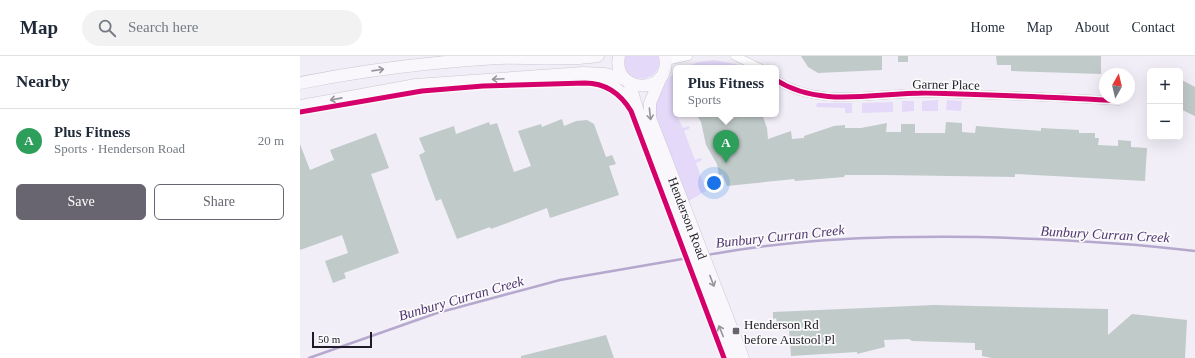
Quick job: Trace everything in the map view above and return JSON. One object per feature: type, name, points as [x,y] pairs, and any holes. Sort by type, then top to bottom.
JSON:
[{"type":"main road","points":[[300,83],[339,75],[412,66],[499,58],[572,58],[598,56]]},
{"type":"main road","name":"Henderson Road","points":[[619,56],[619,68],[627,81],[643,128],[678,206]]},
{"type":"main road","name":"Henderson Road","points":[[666,58],[665,69],[650,103],[650,118],[678,206],[714,302],[732,358]]},
{"type":"main road","points":[[300,106],[416,85],[593,73],[627,81],[637,86],[646,86],[654,83],[661,77]]},
{"type":"main road","points":[[537,77],[584,78],[609,84],[624,95],[643,128]]},
{"type":"main road","name":"Henderson Road","points":[[714,302],[742,358]]},
{"type":"street","points":[[666,58],[688,56]]},
{"type":"street","points":[[735,56],[754,65]]},
{"type":"street","name":"Garner Place","points":[[779,82],[792,89],[810,95],[829,97],[924,93],[1099,100]]},
{"type":"shaded area","points":[[625,56],[658,56],[659,65],[656,72],[650,77],[635,78],[629,74],[625,67]]},
{"type":"shaded area","points":[[714,60],[739,65],[691,65],[699,62]]},
{"type":"shaded area","points":[[673,75],[673,117],[678,117],[683,128],[689,126],[690,128],[684,131],[695,160],[701,158],[702,160],[696,163],[706,191],[687,202],[666,151],[655,111],[655,102],[658,94]]},
{"type":"shaded area","points":[[938,100],[938,111],[922,111],[922,101]]},
{"type":"shaded area","points":[[947,100],[962,101],[961,111],[946,110]]},
{"type":"shaded area","points":[[902,101],[914,101],[914,111],[902,112]]},
{"type":"shaded area","points":[[893,102],[893,112],[862,113],[862,103]]},
{"type":"shaded area","points":[[817,103],[852,103],[852,113],[845,113],[845,108],[816,107]]},
{"type":"building","points":[[801,56],[882,56],[882,70],[818,73],[808,67]]},
{"type":"building","points":[[898,56],[908,56],[908,62],[898,62]]},
{"type":"building","points":[[996,56],[1101,56],[1101,68],[1099,68],[1099,74],[1011,71],[1011,65],[997,65]]},
{"type":"building","points":[[1183,81],[1195,87],[1195,116],[1183,110]]},
{"type":"building","points":[[698,117],[763,117],[767,128],[768,139],[791,131],[792,139],[804,138],[804,136],[834,126],[845,125],[845,128],[861,128],[887,123],[886,132],[901,132],[901,124],[915,124],[915,133],[945,133],[946,122],[962,123],[962,132],[975,133],[976,126],[1041,131],[1041,128],[1079,130],[1079,133],[1095,133],[1095,138],[1099,138],[1098,145],[1118,146],[1118,140],[1131,141],[1131,147],[1147,148],[1145,181],[1015,174],[1015,177],[845,175],[844,177],[795,181],[794,179],[727,186],[722,174],[719,176],[717,164],[706,145],[701,122]]},
{"type":"building","points":[[562,119],[564,126],[576,121],[587,120],[594,124],[606,157],[612,155],[616,164],[609,166],[619,195],[550,218],[547,208],[491,229],[490,227],[457,239],[441,199],[436,201],[419,155],[425,152],[419,138],[454,126],[456,134],[489,122],[490,125],[497,123],[514,172],[531,166],[518,131],[541,124],[542,127]]},
{"type":"building","points":[[376,133],[389,168],[371,174],[399,253],[344,273],[346,278],[333,283],[325,261],[348,253],[342,235],[300,250],[300,144],[310,170],[334,160],[330,150]]},
{"type":"building","points":[[934,305],[1108,309],[1108,335],[1132,314],[1187,320],[1185,358],[992,358],[982,356],[982,350],[975,350],[975,343],[912,341],[909,339],[884,340],[885,347],[857,354],[857,352],[791,356],[789,330],[779,331],[776,318],[773,319],[773,312]]},
{"type":"building","points":[[606,335],[614,358],[521,358],[521,356]]},
{"type":"waterway","name":"Bunbury Curran Creek","points":[[707,255],[741,249],[808,242],[842,239],[910,237],[978,237],[1060,240],[1141,245],[1195,251]]},
{"type":"waterway","name":"Bunbury Curran Creek","points":[[309,358],[437,313],[560,280],[688,258]]},
{"type":"cycle path","points":[[779,82],[793,89],[830,97],[928,93],[1099,100]]},
{"type":"cycle path","points":[[300,112],[422,91],[483,86],[593,83],[612,90],[622,99],[631,111],[724,358]]},
{"type":"place","name":"Plus Fitness","points":[[726,163]]},
{"type":"place","name":"Henderson Rd before Austool Pl","points":[[736,331]]}]
